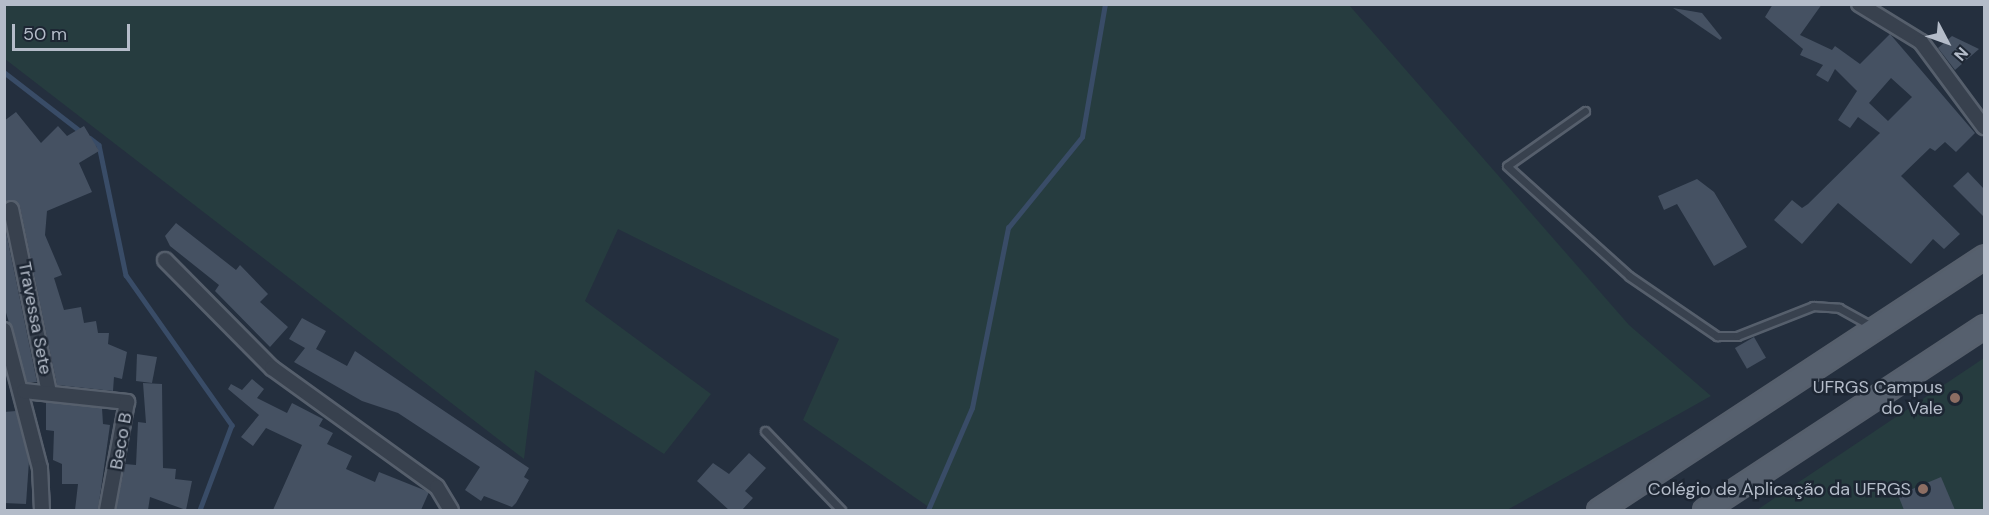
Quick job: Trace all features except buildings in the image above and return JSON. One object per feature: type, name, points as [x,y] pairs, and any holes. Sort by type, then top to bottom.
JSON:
[{"type":"main road","points":[[1598,510],[1879,329],[1984,256]]},
{"type":"main road","points":[[1704,510],[1984,326]]},
{"type":"street","points":[[1859,4],[1921,42],[1984,127]]},
{"type":"street","name":"Travessa Sete","points":[[11,209],[49,393]]},
{"type":"street","points":[[165,260],[272,368],[437,487],[452,510]]},
{"type":"street","points":[[4,330],[24,391],[40,468],[42,510]]},
{"type":"street","name":"Beco B","points":[[24,391],[119,399],[130,407],[107,510]]},
{"type":"lane","points":[[1585,111],[1507,166],[1629,276],[1717,336],[1737,336],[1813,306],[1839,308],[1879,329]]},
{"type":"lane","points":[[765,431],[841,510]]},
{"type":"green space","points":[[4,5],[1349,5],[1629,325],[1711,396],[1507,510],[933,510],[803,420],[839,339],[618,229],[585,301],[711,394],[664,454],[535,370],[524,459],[5,59]]},
{"type":"green space","name":"UFRGS Campus do Vale","points":[[1984,358],[1984,510],[1757,510]]},
{"type":"waterway","points":[[928,510],[972,408],[1008,228],[1082,137],[1105,4]]},
{"type":"waterway","points":[[4,72],[83,133]]},
{"type":"waterway","points":[[90,138],[99,145],[126,275],[232,425],[200,510]]},
{"type":"place","name":"UFRGS Campus do Vale","points":[[1955,398]]},
{"type":"place","name":"Colégio de Aplicação da UFRGS","points":[[1923,489]]}]
